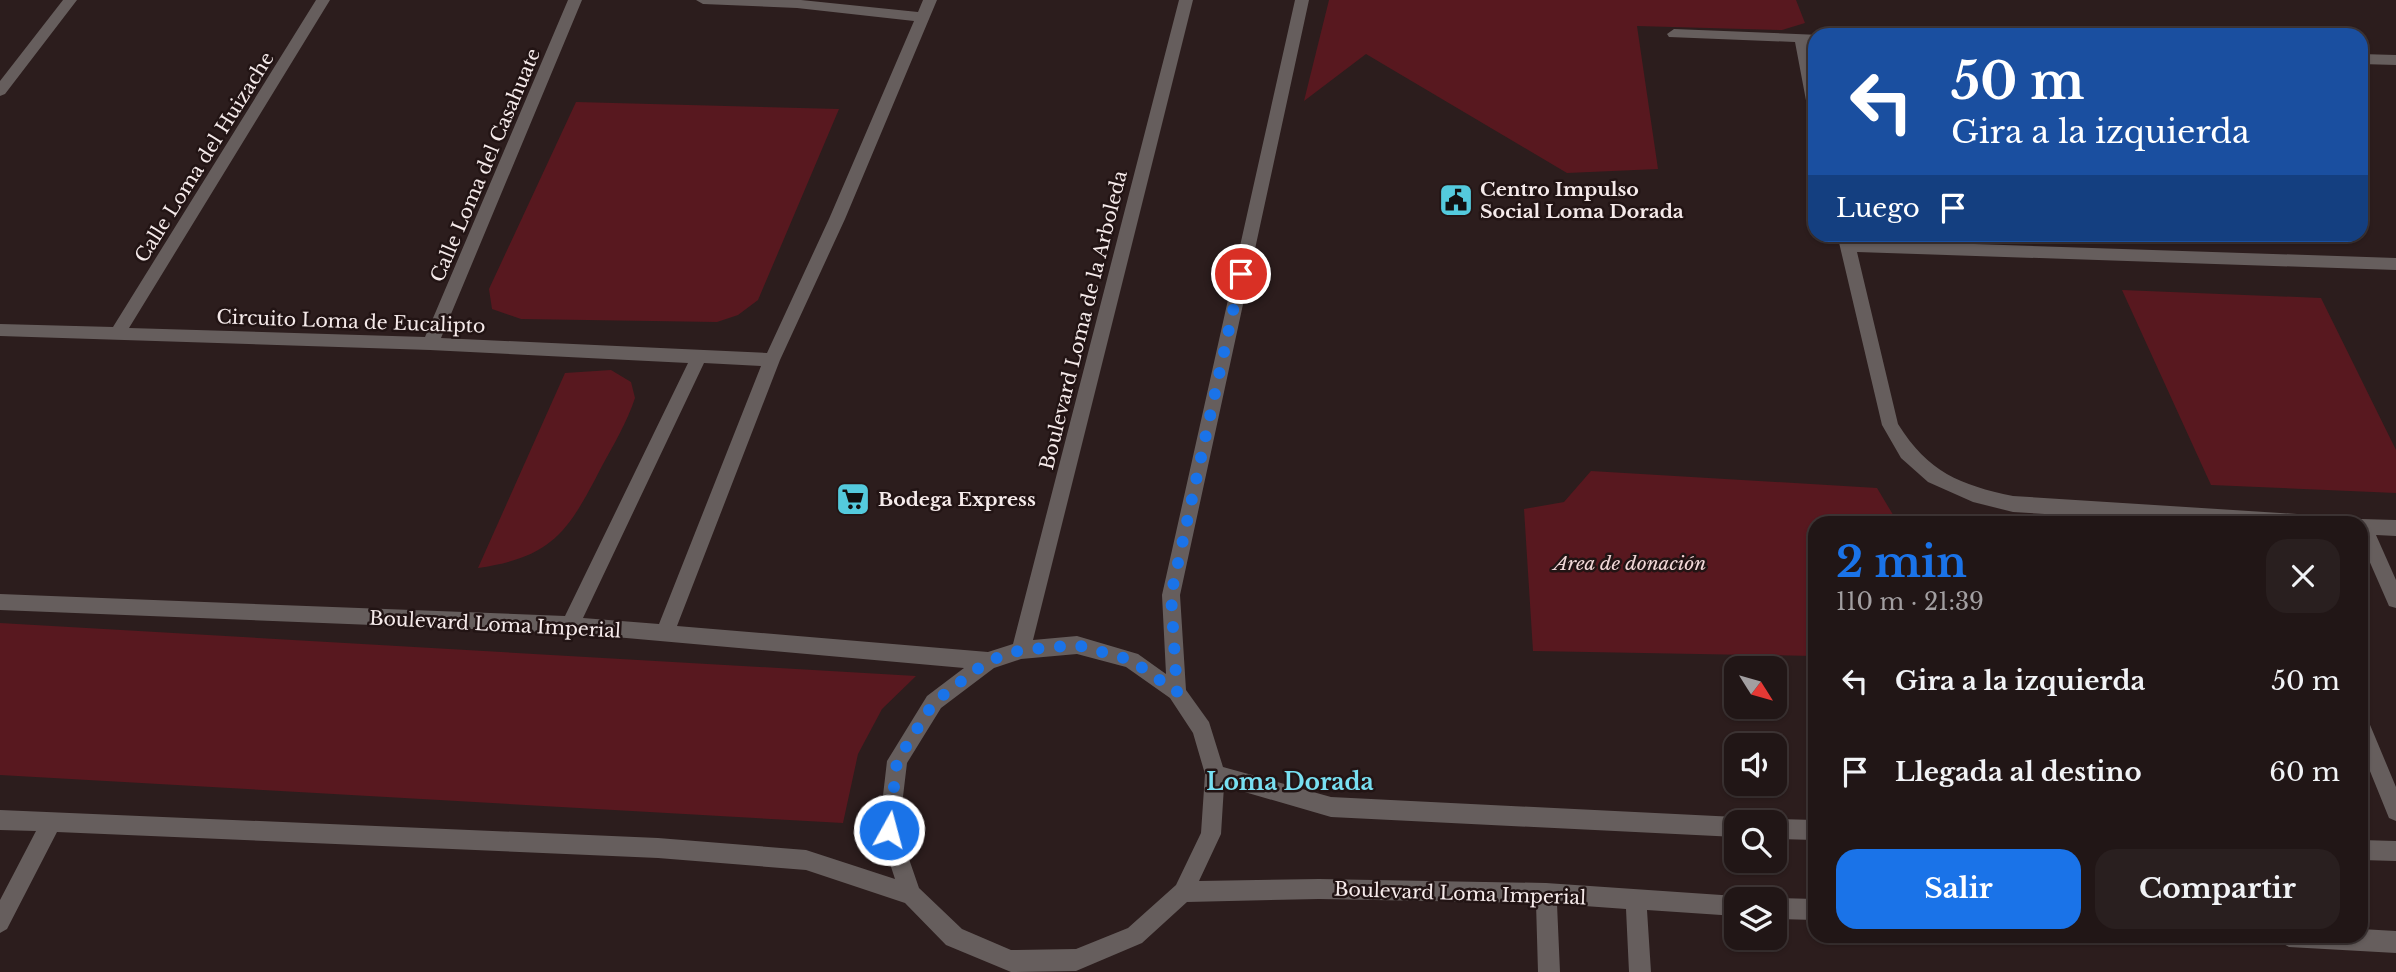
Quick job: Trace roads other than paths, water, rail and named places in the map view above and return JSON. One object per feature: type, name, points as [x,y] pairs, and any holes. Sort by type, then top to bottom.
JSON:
[{"type":"street","points":[[0,91],[71,0]]},
{"type":"street","name":"Calle Loma del Huizache","points":[[117,334],[323,0]]},
{"type":"street","name":"Calle Loma del Casahuate","points":[[430,344],[575,0]]},
{"type":"street","points":[[703,0],[797,4],[921,17]]},
{"type":"street","points":[[664,634],[772,360],[837,219],[930,0]]},
{"type":"street","name":"Boulevard Loma de la Arboleda","points":[[1021,650],[1186,0]]},
{"type":"street","points":[[1177,692],[1171,595],[1302,0]]},
{"type":"street","points":[[1674,34],[1808,38]]},
{"type":"street","points":[[2368,59],[2396,60]]},
{"type":"street","points":[[1847,242],[1890,425],[1907,453],[1934,477],[1973,495],[2014,504],[2189,516]]},
{"type":"street","points":[[1893,242],[2396,264]]},
{"type":"street","name":"Circuito Loma de Eucalipto","points":[[0,330],[430,344],[772,360]]},
{"type":"street","points":[[570,625],[700,355]]},
{"type":"street","points":[[2368,527],[2396,528]]},
{"type":"street","points":[[2368,540],[2396,600]]},
{"type":"street","name":"Boulevard Loma Imperial","points":[[0,602],[570,625],[988,661]]},
{"type":"street","points":[[0,820],[658,848],[806,860],[911,895],[954,937],[1011,961],[1063,961],[1076,960],[1135,936],[1183,892],[1211,834],[1215,774],[1202,729],[1177,692],[1131,660],[1077,645],[1021,650],[988,661],[934,702],[897,761],[889,830],[911,895]]},
{"type":"street","points":[[2368,743],[2396,811]]},
{"type":"street","points":[[1215,774],[1331,807],[1724,826]]},
{"type":"street","points":[[0,922],[52,821]]},
{"type":"street","points":[[1787,829],[1808,830]]},
{"type":"street","points":[[2368,850],[2396,851]]},
{"type":"street","name":"Boulevard Loma Imperial","points":[[1183,892],[1320,889],[1546,893],[1724,905]]},
{"type":"street","points":[[1546,893],[1549,972]]},
{"type":"street","points":[[1636,900],[1640,972]]},
{"type":"street","points":[[1787,909],[1808,910]]},
{"type":"street","points":[[2368,940],[2396,942]]},
{"type":"place","name":"Centro Impulso Social Loma Dorada","points":[[1456,200]]},
{"type":"place","name":"Bodega Express","points":[[853,499]]},
{"type":"district","name":"Loma Dorada","points":[[1290,782]]},
{"type":"park label","name":"Area de donación","points":[[1630,563]]}]
